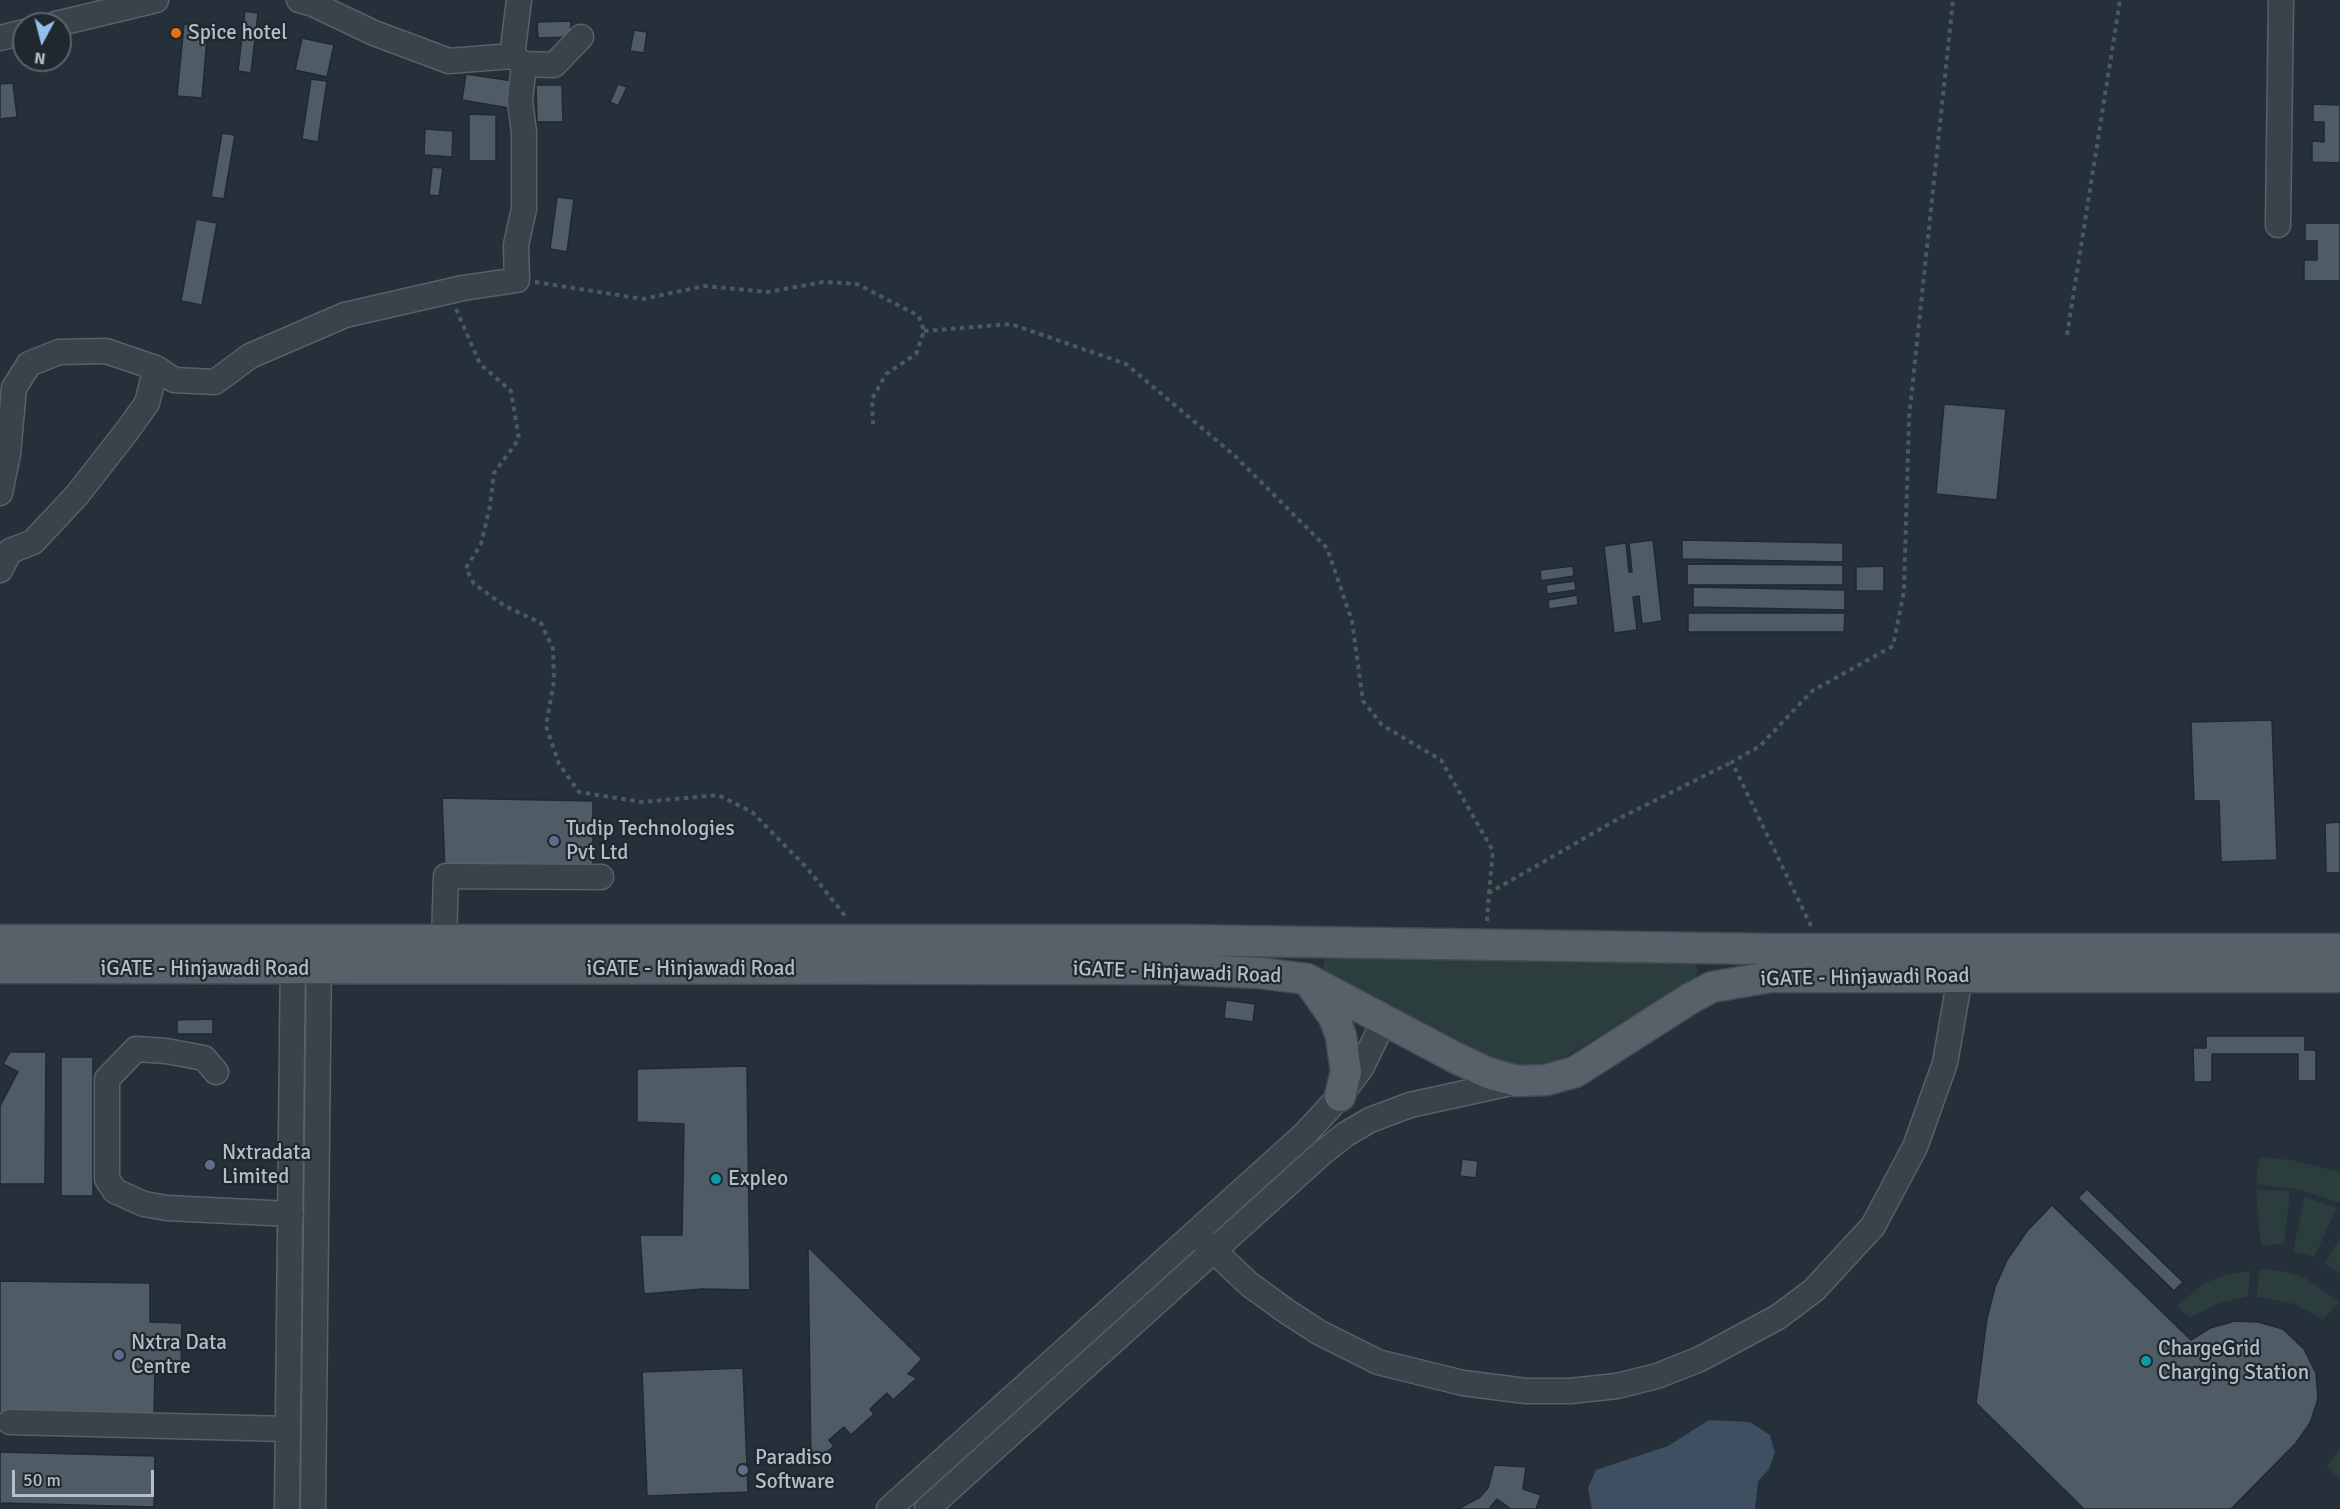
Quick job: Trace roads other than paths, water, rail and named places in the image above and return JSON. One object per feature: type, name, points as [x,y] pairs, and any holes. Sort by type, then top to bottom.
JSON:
[{"type":"main road","name":"iGATE - Hinjawadi Road","points":[[0,940],[306,954],[818,955],[854,940],[1176,940],[1820,949],[2340,949]]},
{"type":"main road","name":"iGATE - Hinjawadi Road","points":[[0,968],[306,954],[444,940],[1176,969],[1307,979],[1471,1065],[1517,1081],[1546,1080],[1575,1072],[1650,1022],[1712,987],[1770,977],[2340,977]]},
{"type":"main road","points":[[1712,987],[1713,948]]},
{"type":"main road","points":[[1307,979],[1334,1017],[1341,1036],[1346,1072],[1340,1096]]},
{"type":"street","points":[[72,20],[156,0]]},
{"type":"street","points":[[299,0],[313,4],[374,33],[449,61],[518,60],[554,65],[581,37]]},
{"type":"street","points":[[0,493],[8,454],[14,388],[29,364],[59,352],[106,351],[156,368],[174,380],[215,382],[250,356],[345,315],[463,288],[517,280],[516,245],[524,209],[524,132],[518,60],[519,0]]},
{"type":"street","points":[[2278,225],[2281,0]]},
{"type":"street","points":[[3,552],[33,542],[77,495],[147,403],[156,368]]},
{"type":"street","points":[[444,940],[446,876],[602,877]]},
{"type":"street","points":[[287,1509],[291,1214],[306,954]]},
{"type":"street","points":[[306,954],[313,1509]]},
{"type":"street","points":[[1195,1233],[1249,1284],[1320,1334],[1358,1354],[1393,1366],[1463,1383],[1526,1391],[1570,1391],[1617,1386],[1657,1377],[1700,1359],[1778,1317],[1814,1290],[1873,1226],[1915,1147],[1938,1085],[1945,1063],[1960,977]]},
{"type":"street","points":[[889,1509],[1305,1134],[1340,1096],[1372,1048],[1385,1019]]},
{"type":"street","points":[[216,1072],[204,1058],[166,1051],[136,1049],[107,1079],[107,1179],[115,1191],[144,1204],[167,1208],[291,1214]]},
{"type":"street","points":[[927,1509],[1322,1153],[1370,1120],[1410,1105],[1517,1081]]},
{"type":"street","points":[[10,1422],[288,1429]]},
{"type":"water","points":[[1709,1420],[1750,1422],[1770,1435],[1775,1453],[1769,1469],[1758,1481],[1755,1509],[1592,1509],[1588,1488],[1596,1470],[1668,1446]]},
{"type":"place","name":"Spice hotel","points":[[176,33]]},
{"type":"place","name":"Tudip Technologies Pvt Ltd","points":[[554,841]]},
{"type":"place","name":"Nxtradata Limited","points":[[210,1165]]},
{"type":"place","name":"Expleo","points":[[716,1179]]},
{"type":"place","name":"Nxtra Data Centre","points":[[119,1355]]},
{"type":"place","name":"ChargeGrid Charging Station","points":[[2146,1361]]},
{"type":"place","name":"Paradiso Software","points":[[743,1470]]}]
